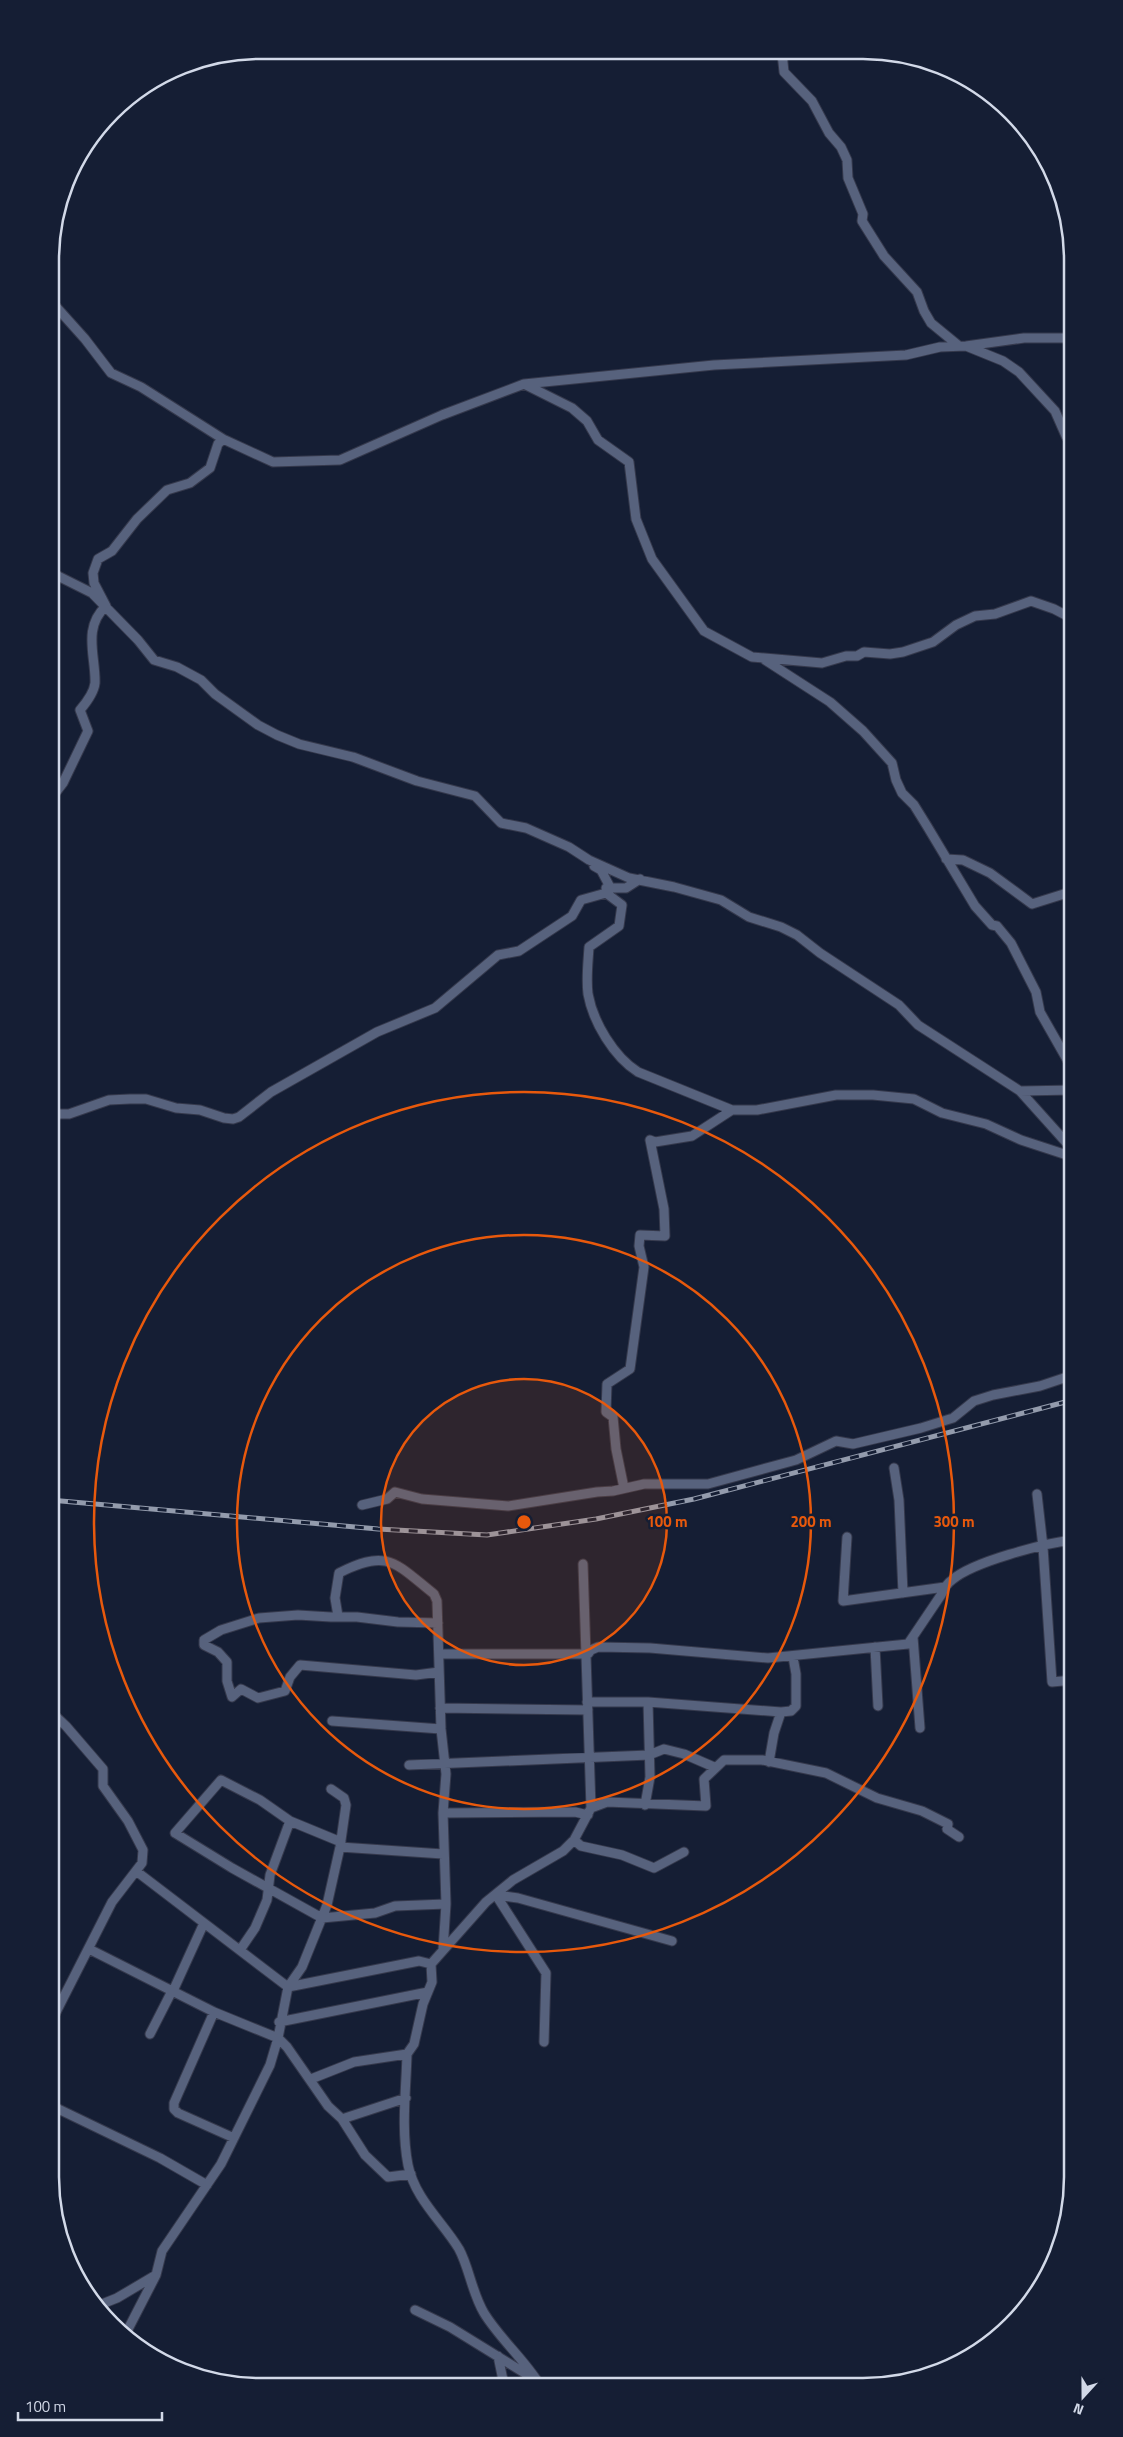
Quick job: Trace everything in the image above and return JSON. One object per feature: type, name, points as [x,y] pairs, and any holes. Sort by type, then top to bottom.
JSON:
[{"type":"street","points":[[783,59],[784,72],[812,101],[829,133],[847,160],[848,178],[863,214],[862,221],[884,256],[917,292],[921,305],[931,323],[962,346],[1003,361],[1019,372],[1056,411],[1064,431]]},
{"type":"street","points":[[59,310],[85,339],[111,373],[141,388],[223,439],[273,462],[340,460],[442,415],[524,384],[714,365],[898,355],[940,347],[1024,338],[1064,338]]},
{"type":"street","points":[[524,384],[572,408],[587,421],[598,440],[629,462],[636,519],[652,559],[704,631],[743,653],[772,663],[830,702],[863,731],[892,763],[896,780],[902,793],[914,806],[980,914],[987,918],[992,925],[997,926],[1011,943],[1036,992],[1040,1012],[1064,1054]]},
{"type":"street","points":[[106,606],[94,584],[93,573],[98,558],[112,551],[137,518],[167,490],[190,483],[210,468],[218,444],[223,439]]},
{"type":"street","points":[[59,576],[92,593],[154,660],[177,667],[201,680],[215,694],[258,725],[277,735],[299,744],[353,757],[416,781],[475,796],[502,823],[534,831],[589,860],[629,878],[640,879],[721,900],[748,918],[781,927],[797,935],[899,1005],[918,1024],[1020,1091],[1064,1140]]},
{"type":"street","points":[[760,658],[822,663],[846,656],[857,656],[864,652],[890,654],[903,652],[933,642],[956,625],[975,616],[995,614],[1031,600],[1064,614]]},
{"type":"street","points":[[59,788],[88,731],[80,710],[92,694],[95,684],[90,650],[92,634],[99,612],[106,606]]},
{"type":"street","points":[[946,859],[963,860],[990,872],[1032,904],[1064,894]]},
{"type":"street","points":[[589,860],[601,870],[608,890],[622,906],[619,926],[589,947],[587,984],[591,1004],[609,1041],[628,1066],[638,1072],[732,1110],[757,1110],[836,1095],[898,1096],[914,1099],[942,1113],[986,1124],[1021,1140],[1064,1155]]},
{"type":"street","points":[[59,1114],[69,1114],[109,1100],[146,1099],[176,1108],[194,1109],[224,1118],[233,1119],[239,1117],[271,1092],[377,1032],[435,1008],[498,955],[519,951],[572,916],[581,900],[608,890],[626,888],[640,879]]},
{"type":"street","points":[[1020,1091],[1064,1090]]},
{"type":"street","points":[[624,1488],[616,1449],[613,1417],[606,1412],[607,1384],[630,1369],[644,1267],[640,1235],[665,1236],[664,1209],[650,1140],[654,1142],[692,1136],[732,1110]]},
{"type":"street","points":[[362,1505],[387,1499],[396,1492],[422,1499],[508,1506],[613,1491],[644,1484],[708,1484],[796,1460],[836,1441],[853,1444],[921,1428],[953,1418],[974,1401],[993,1395],[1040,1386],[1064,1378]]},
{"type":"street","points":[[894,1468],[899,1500],[903,1593]]},
{"type":"street","points":[[1037,1494],[1043,1546],[1052,1682],[1064,1681]]},
{"type":"street","points":[[847,1537],[843,1601],[944,1587]]},
{"type":"street","points":[[440,1654],[588,1654],[591,1650],[598,1647],[650,1648],[768,1658],[794,1657],[908,1644],[944,1587],[952,1579],[966,1571],[1026,1550],[1064,1542]]},
{"type":"street","points":[[338,1616],[335,1598],[339,1573],[362,1561],[384,1560],[394,1563],[434,1594],[438,1601],[441,1730],[446,1763],[443,1812],[446,1904],[443,1950]]},
{"type":"street","points":[[536,2378],[498,2334],[484,2314],[459,2250],[421,2198],[411,2174],[406,2154],[407,2054],[414,2044],[432,1982],[431,1964],[496,1895],[513,1880],[563,1851],[574,1840],[589,1812],[588,1654],[583,1564]]},
{"type":"street","points":[[438,1623],[338,1616],[298,1615],[259,1618],[206,1638],[204,1645],[218,1652],[227,1662],[228,1681],[232,1697],[241,1689],[258,1698],[285,1691],[290,1677],[300,1665],[416,1675],[439,1672]]},
{"type":"street","points":[[914,1637],[920,1728]]},
{"type":"street","points":[[875,1647],[878,1706]]},
{"type":"street","points":[[440,1708],[588,1706],[648,1702],[781,1712],[791,1711],[796,1706],[794,1657]]},
{"type":"street","points":[[645,1805],[650,1777],[648,1702]]},
{"type":"street","points":[[769,1762],[774,1733],[781,1712]]},
{"type":"street","points":[[59,1719],[103,1769],[103,1786],[128,1822],[143,1850],[142,1863],[112,1902],[59,2006]]},
{"type":"street","points":[[332,1721],[441,1730]]},
{"type":"street","points":[[409,1765],[589,1759],[649,1755],[664,1749],[684,1754],[714,1767]]},
{"type":"street","points":[[443,1812],[589,1812],[608,1802],[706,1806],[704,1779],[714,1767],[724,1760],[749,1759],[826,1773],[877,1798],[922,1811],[948,1824],[947,1829],[959,1837]]},
{"type":"street","points":[[443,1854],[340,1845],[290,1821],[260,1800],[221,1780],[175,1832],[232,1868],[322,1918],[375,1913],[395,1906],[446,1904]]},
{"type":"street","points":[[128,2329],[156,2275],[162,2251],[207,2186],[234,2138],[270,2065],[278,2038],[279,2022],[288,1987],[302,1967],[322,1918],[340,1845],[346,1805],[344,1798],[331,1789]]},
{"type":"street","points":[[240,1950],[254,1928],[270,1889],[270,1875],[290,1821]]},
{"type":"street","points":[[574,1840],[581,1846],[622,1855],[654,1868],[684,1852]]},
{"type":"street","points":[[136,1871],[288,1987],[419,1961],[431,1964]]},
{"type":"street","points":[[496,1895],[518,1898],[672,1941]]},
{"type":"street","points":[[496,1895],[546,1973],[544,2042]]},
{"type":"street","points":[[150,2034],[204,1923]]},
{"type":"street","points":[[89,1948],[214,2012],[278,2038],[311,2079],[328,2106],[342,2119],[365,2155],[388,2178],[411,2174]]},
{"type":"street","points":[[279,2022],[428,1992]]},
{"type":"street","points":[[214,2012],[174,2103],[174,2109],[178,2113],[234,2138]]},
{"type":"street","points":[[311,2079],[354,2062],[407,2054]]},
{"type":"street","points":[[342,2119],[406,2098]]},
{"type":"street","points":[[59,2109],[160,2158],[207,2186]]},
{"type":"street","points":[[103,2304],[117,2298],[156,2275]]},
{"type":"street","points":[[415,2310],[450,2327],[532,2378]]},
{"type":"street","points":[[498,2356],[503,2378]]},
{"type":"railway","points":[[59,1501],[378,1529],[487,1535],[596,1519],[694,1499],[1064,1402]]}]
